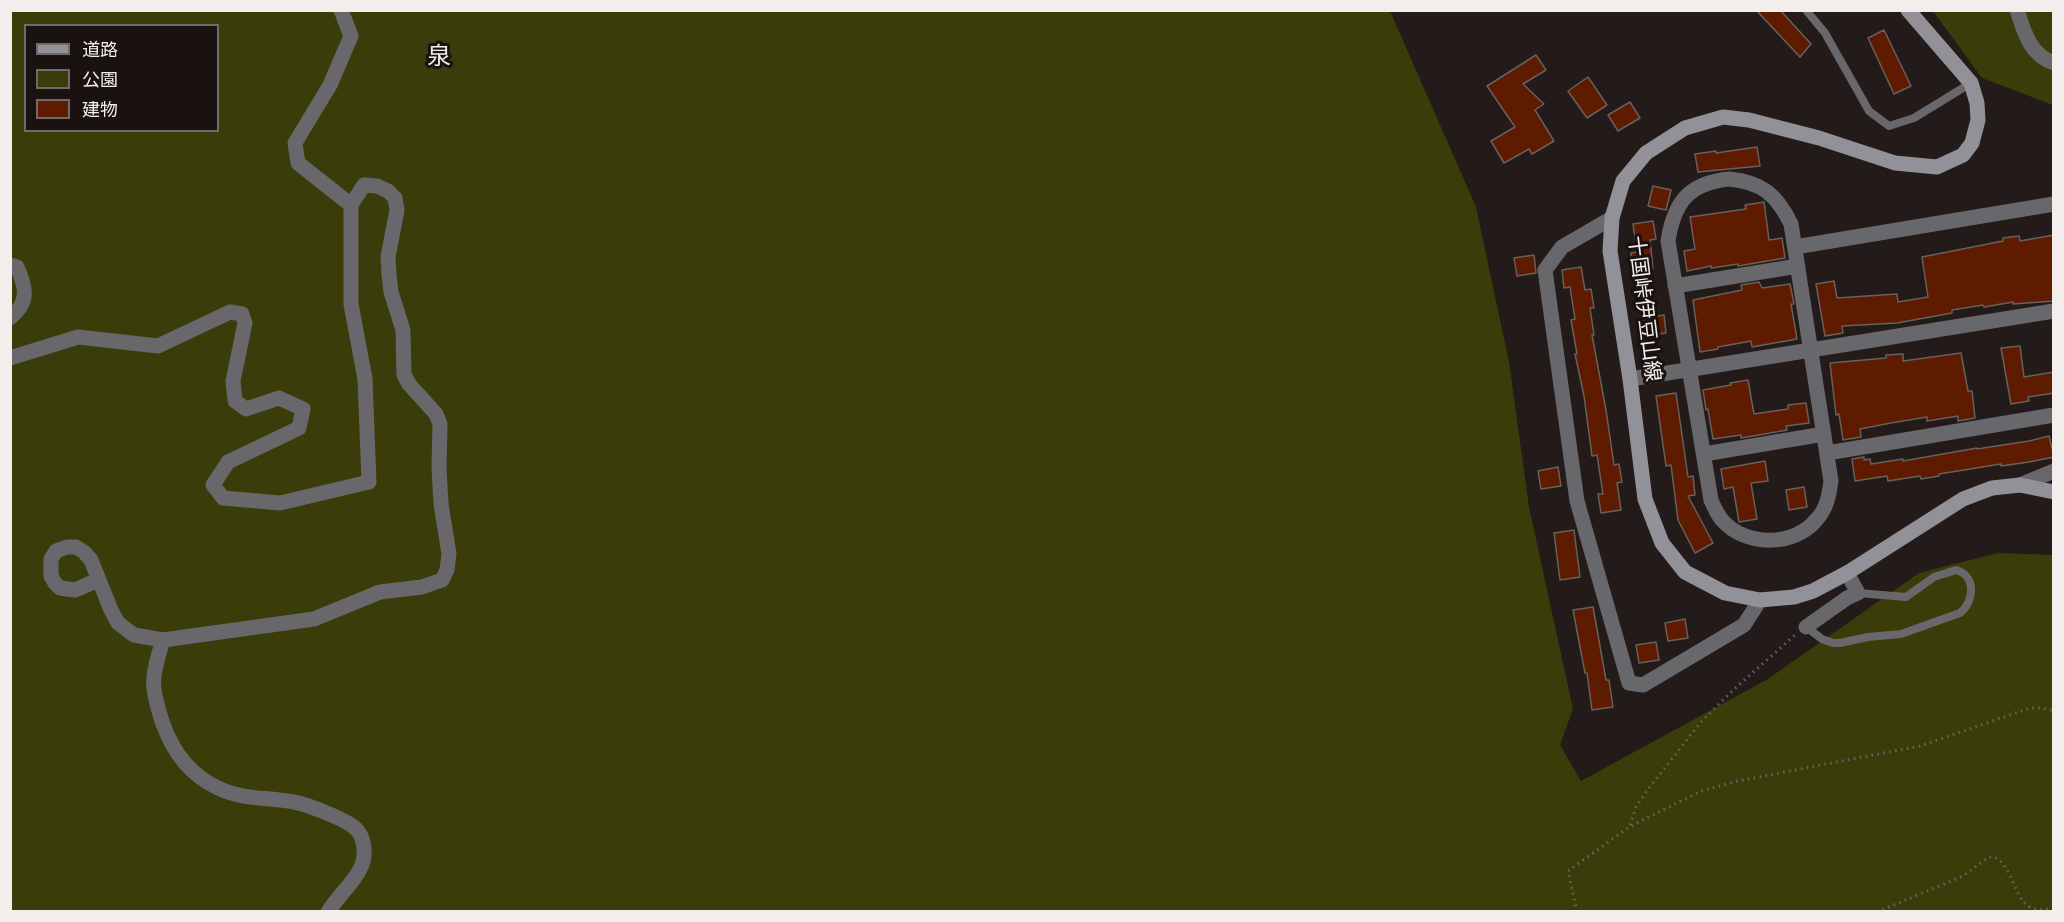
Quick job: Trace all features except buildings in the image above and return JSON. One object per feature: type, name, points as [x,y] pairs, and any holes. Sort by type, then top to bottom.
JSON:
[{"type":"main road","name":"十国峠伊豆山線","points":[[1908,10],[1971,84],[1977,103],[1978,120],[1972,143],[1963,155],[1937,167],[1895,163],[1819,138],[1749,120],[1723,117],[1685,128],[1646,153],[1623,180],[1612,218],[1610,251],[1630,379],[1645,499],[1662,543],[1685,572],[1725,593],[1760,600],[1804,594],[1847,573],[1963,499],[1992,488],[2020,485],[2054,492]]},
{"type":"street","points":[[341,10],[351,36],[330,85],[295,143],[297,163],[351,205]]},
{"type":"street","points":[[2017,10],[2028,44],[2046,61],[2054,63]]},
{"type":"street","points":[[1729,179],[1746,181],[1762,187],[1785,211],[1791,224],[1795,247],[1831,481],[1828,501],[1817,519],[1806,530],[1790,537],[1770,541],[1752,538],[1737,532],[1723,522],[1711,500],[1668,241],[1671,221],[1683,200],[1696,187],[1712,181],[1729,179]]},
{"type":"street","points":[[10,358],[78,338],[158,346],[230,312],[242,314],[245,323],[232,381],[235,401],[246,409],[279,398],[303,410],[299,428],[228,462],[213,485],[224,498],[280,503],[369,482],[365,379],[351,304],[351,205],[364,185],[377,186],[388,191],[395,198],[397,210],[388,257],[391,292],[403,330],[404,375],[409,384],[436,414],[440,424],[441,504],[449,554],[447,570],[442,580],[422,587],[380,592],[314,619],[164,640],[135,635],[118,623],[98,580]]},
{"type":"street","points":[[1795,247],[2054,204]]},
{"type":"street","points":[[1612,218],[1562,246],[1545,270],[1577,501],[1629,683],[1643,685],[1744,625],[1760,600]]},
{"type":"street","points":[[10,265],[17,267],[25,283],[24,302],[10,318]]},
{"type":"street","points":[[1675,286],[1798,266]]},
{"type":"street","points":[[1630,379],[2054,311]]},
{"type":"street","points":[[1827,453],[2054,415]]},
{"type":"street","points":[[1704,454],[1824,434]]},
{"type":"street","points":[[2020,485],[2054,471]]},
{"type":"street","points":[[1806,627],[1847,598],[1858,593],[1847,573]]},
{"type":"street","points":[[164,640],[153,674],[154,692],[169,741],[178,756],[190,768],[202,779],[219,788],[246,797],[295,802],[347,822],[358,830],[363,842],[364,856],[360,868],[328,912]]},
{"type":"lane","points":[[1806,10],[1825,33],[1869,111],[1889,126],[1914,118],[1971,84]]},
{"type":"lane","points":[[1806,627],[1816,636],[1833,643],[1901,634],[1960,613],[1967,608],[1972,594],[1964,574],[1956,570],[1934,577],[1906,597],[1858,593]]},
{"type":"path","points":[[1629,827],[1636,807],[1646,792],[1700,723],[1732,691],[1806,627]]},
{"type":"path","points":[[1577,912],[1568,871],[1629,827],[1701,791],[1738,781],[1920,746],[2030,708],[2054,711]]},
{"type":"path","points":[[1877,912],[1963,876],[1989,857],[1994,857],[2005,866],[2023,904],[2042,911],[2054,907]]},
{"type":"green space","points":[[10,11],[1390,11],[1476,207],[1509,362],[1529,507],[1573,709],[1560,745],[1581,781],[1768,679],[1919,573],[1998,553],[2053,555],[2053,911],[11,911]]},
{"type":"green space","points":[[1933,11],[2053,11],[2053,105],[1982,78]]},
{"type":"district","name":"泉","points":[[439,59]]}]
